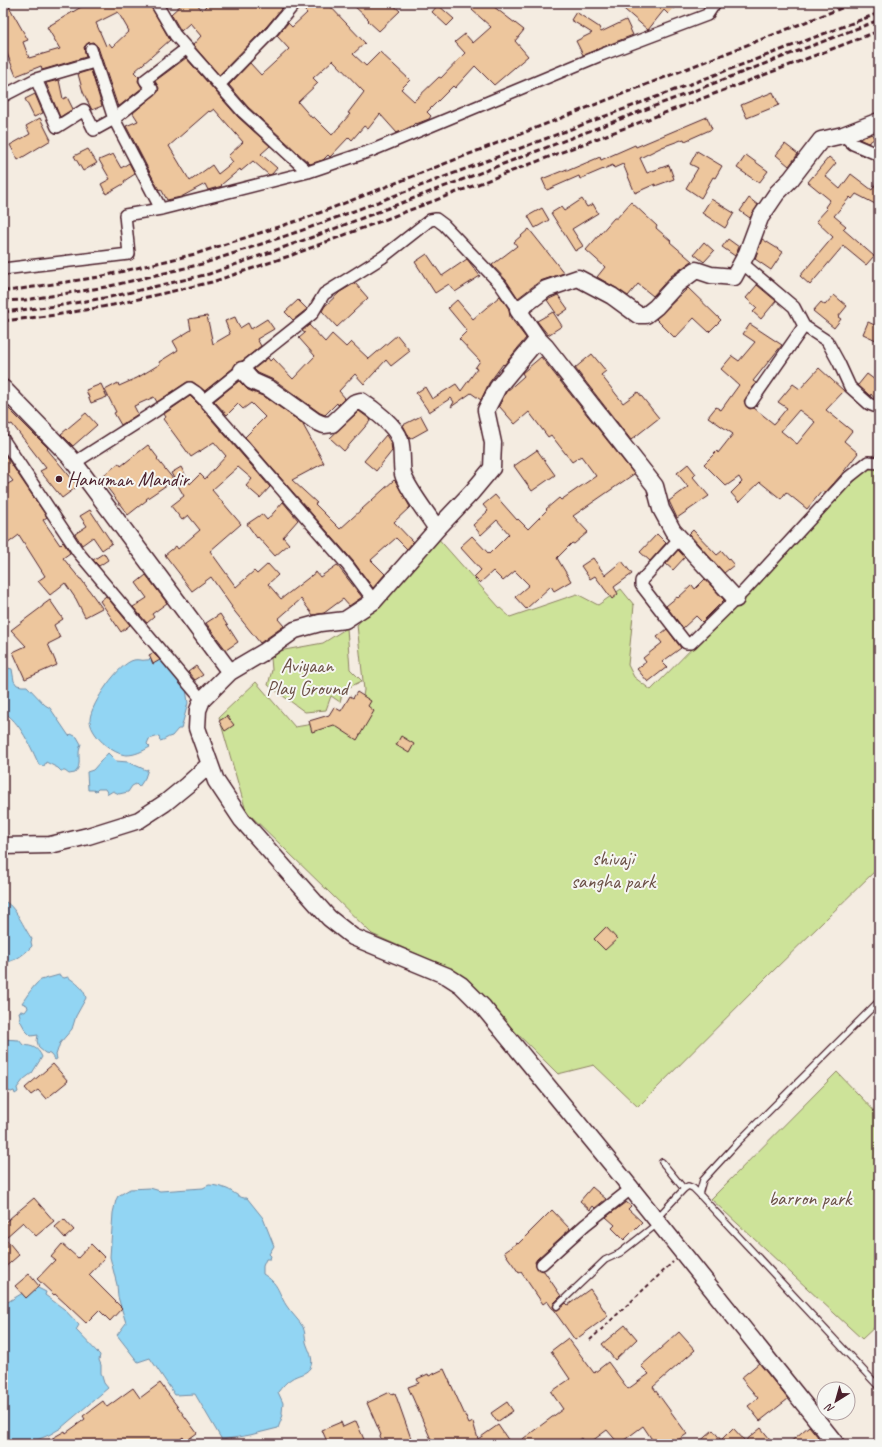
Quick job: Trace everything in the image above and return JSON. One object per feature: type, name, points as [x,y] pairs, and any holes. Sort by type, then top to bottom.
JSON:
[{"type":"street","points":[[156,3],[175,35],[243,112],[308,172]]},
{"type":"street","points":[[219,85],[272,31],[295,3]]},
{"type":"street","points":[[3,269],[129,254],[125,215],[161,209],[308,172],[373,150],[601,55],[707,14],[715,3]]},
{"type":"street","points":[[36,79],[57,127],[84,110],[94,130],[114,119],[152,89],[145,80],[187,48]]},
{"type":"street","points":[[91,49],[94,62],[100,74],[114,119],[161,209]]},
{"type":"street","points":[[3,96],[36,79],[94,62]]},
{"type":"street","points":[[518,310],[546,289],[578,278],[612,296],[638,315],[646,315],[656,307],[678,284],[696,270],[711,275],[734,277],[747,253],[760,218],[777,193],[791,179],[821,140],[843,136],[879,120]]},
{"type":"street","points":[[843,136],[853,144],[879,155]]},
{"type":"street","points":[[204,400],[312,314],[324,294],[383,257],[430,220],[436,219],[444,225],[500,284],[538,339],[551,353],[655,486],[661,509],[673,531],[736,599]]},
{"type":"street","points":[[742,263],[794,307],[804,326],[827,342],[850,387],[869,404],[879,408]]},
{"type":"street","points":[[751,402],[804,326]]},
{"type":"street","points":[[538,339],[498,387],[486,410],[493,443],[492,468],[472,492],[374,600],[345,620],[320,623],[295,630],[264,652],[230,672],[202,700],[198,710],[197,728],[216,781],[242,820],[329,918],[354,937],[447,976],[461,985],[483,1008],[632,1188],[836,1444]]},
{"type":"street","points":[[242,370],[252,381],[270,388],[315,421],[324,425],[332,424],[354,403],[361,401],[369,406],[391,426],[400,437],[403,474],[437,529]]},
{"type":"street","points":[[3,388],[74,462],[230,672]]},
{"type":"street","points":[[74,462],[190,388],[204,400],[348,566],[374,600]]},
{"type":"street","points":[[3,439],[78,552],[202,700]]},
{"type":"street","points":[[680,538],[641,581],[641,585],[686,643],[691,643],[736,599],[849,477],[868,462],[879,462]]},
{"type":"street","points":[[3,846],[50,845],[88,836],[139,820],[181,790],[210,764]]},
{"type":"street","points":[[542,1264],[585,1225],[632,1188]]},
{"type":"lane","points":[[699,1194],[703,1180],[738,1142],[879,1001]]},
{"type":"lane","points":[[662,1162],[684,1189]]},
{"type":"lane","points":[[557,1306],[604,1260],[620,1253],[657,1221],[688,1186],[693,1188],[699,1194],[879,1387]]},
{"type":"path","points":[[590,1340],[683,1252]]},
{"type":"green space","name":"shivaji sangha park","points":[[867,468],[879,469],[879,867],[638,1107],[594,1065],[558,1074],[453,970],[372,934],[246,811],[219,717],[256,682],[295,727],[337,720],[362,702],[364,690],[357,625],[436,536],[499,607],[510,617],[577,594],[598,605],[621,589],[634,605],[628,665],[634,677],[651,690]]},
{"type":"green space","name":"Aviyaan Play Ground","points":[[347,628],[350,669],[362,681],[343,690],[340,702],[331,696],[326,710],[305,712],[268,685],[272,670],[271,658],[279,651],[323,643]]},
{"type":"green space","name":"barron park","points":[[837,1072],[879,1116],[879,1323],[862,1339],[711,1199]]},
{"type":"water","points":[[3,656],[7,661],[8,668],[12,669],[14,681],[17,685],[27,686],[45,705],[50,708],[69,736],[71,734],[77,737],[81,744],[79,752],[79,766],[75,773],[69,774],[65,771],[61,771],[46,762],[44,766],[39,765],[20,728],[3,712]]},
{"type":"water","points":[[155,658],[167,665],[186,688],[188,703],[181,729],[178,729],[172,736],[162,741],[160,741],[159,736],[149,739],[147,744],[150,747],[139,752],[130,755],[121,754],[109,748],[93,731],[90,719],[92,712],[100,695],[121,668],[134,660],[149,660]]},
{"type":"water","points":[[108,753],[116,761],[128,762],[146,770],[148,769],[145,778],[139,787],[136,784],[132,786],[128,792],[119,794],[113,791],[108,794],[105,789],[98,789],[96,791],[88,790],[87,772],[93,770]]},
{"type":"water","points":[[3,901],[11,907],[19,917],[32,939],[32,946],[18,958],[3,965]]},
{"type":"water","points":[[59,975],[64,978],[68,977],[77,984],[82,989],[86,998],[76,1016],[72,1029],[60,1043],[56,1055],[57,1059],[55,1060],[50,1054],[45,1053],[39,1048],[37,1041],[38,1035],[31,1036],[26,1031],[19,1020],[19,1012],[25,1012],[28,1008],[27,1005],[22,1003],[31,990],[41,980]]},
{"type":"water","points":[[3,1039],[19,1040],[23,1045],[37,1049],[42,1057],[32,1073],[24,1079],[17,1088],[18,1092],[15,1094],[14,1091],[11,1092],[3,1089]]},
{"type":"water","points":[[209,1185],[227,1189],[239,1196],[247,1198],[263,1218],[274,1246],[269,1254],[271,1256],[270,1259],[266,1259],[263,1266],[263,1274],[275,1284],[286,1305],[303,1327],[312,1361],[308,1370],[289,1380],[278,1392],[283,1403],[283,1415],[278,1428],[222,1440],[195,1394],[175,1395],[150,1358],[138,1362],[117,1335],[126,1323],[118,1297],[117,1285],[110,1257],[113,1213],[118,1196],[130,1189],[150,1188],[160,1191],[203,1188]]},
{"type":"water","points":[[36,1287],[46,1292],[45,1295],[64,1309],[79,1325],[76,1330],[100,1355],[99,1360],[101,1365],[101,1373],[104,1383],[108,1388],[61,1428],[49,1435],[27,1444],[3,1444],[3,1303],[6,1303],[31,1288]]},
{"type":"building","points":[[3,3],[7,3],[28,40],[23,42],[29,58],[60,49],[47,27],[88,3],[149,3],[170,40],[134,72],[139,77],[138,81],[142,88],[118,107],[98,47],[93,42],[88,43],[84,47],[86,57],[42,70],[41,66],[16,76],[6,51],[3,53]],"holes":[[[118,12],[129,31],[112,47],[109,43],[106,46],[96,23]]]},
{"type":"building","points":[[183,3],[196,3],[202,10],[209,3],[286,3],[267,26],[219,75],[193,45],[201,36],[190,23],[181,31],[171,14]]},
{"type":"building","points":[[302,3],[327,3],[365,43],[353,54],[366,66],[380,52],[410,80],[401,89],[414,101],[439,77],[441,78],[465,53],[455,42],[465,34],[473,43],[491,27],[472,10],[477,3],[489,3],[524,30],[515,41],[528,56],[494,85],[475,66],[455,88],[453,86],[427,112],[431,116],[429,119],[416,124],[415,123],[397,133],[380,114],[368,129],[364,126],[352,140],[349,137],[330,157],[328,155],[323,160],[310,164],[248,107],[229,85],[250,63],[261,75],[289,49],[277,36],[288,23],[292,27],[307,13],[301,7]],"holes":[[[333,60],[364,92],[348,113],[350,114],[332,135],[314,117],[312,118],[298,102],[318,83],[313,78]]]},
{"type":"building","points":[[351,3],[391,3],[400,11],[379,31]]},
{"type":"building","points":[[617,3],[679,3],[668,14],[664,10],[648,30]]},
{"type":"building","points":[[438,5],[454,19],[447,26],[432,12]]},
{"type":"building","points":[[576,12],[599,27],[601,32],[626,20],[633,35],[583,55],[576,41],[592,33],[571,20]]},
{"type":"building","points":[[186,58],[238,117],[270,146],[261,154],[277,168],[272,174],[269,175],[253,161],[241,171],[240,169],[221,185],[222,186],[208,190],[205,184],[181,197],[167,200],[161,189],[159,190],[126,126],[138,121],[133,113],[158,92],[159,88],[155,81]],"holes":[[[214,109],[243,142],[228,156],[233,162],[218,174],[212,165],[190,181],[169,146],[209,111],[210,112]]]},
{"type":"building","points":[[91,70],[102,106],[92,110],[83,92],[78,74]]},
{"type":"building","points":[[59,80],[63,99],[67,97],[73,109],[60,117],[46,83]]},
{"type":"building","points":[[773,92],[779,105],[747,118],[741,105]]},
{"type":"building","points":[[35,94],[43,113],[34,117],[25,99]]},
{"type":"building","points":[[707,117],[712,129],[685,141],[684,139],[662,147],[640,158],[647,173],[669,165],[674,179],[655,186],[655,184],[635,193],[623,164],[614,168],[613,165],[580,179],[579,176],[547,190],[542,179],[567,169],[567,171],[600,157],[601,160],[635,145],[636,147]]},
{"type":"building","points":[[40,118],[51,140],[18,160],[10,145],[30,134],[26,126]]},
{"type":"building","points":[[872,134],[874,139],[868,143],[859,139]]},
{"type":"building","points":[[785,144],[798,154],[789,166],[776,155]]},
{"type":"building","points":[[88,149],[97,163],[83,171],[74,156]]},
{"type":"building","points":[[697,151],[722,166],[715,178],[713,177],[701,198],[686,188],[698,168],[690,164]]},
{"type":"building","points":[[113,154],[121,168],[129,163],[135,174],[124,181],[125,183],[106,194],[101,184],[110,179],[99,160]]},
{"type":"building","points":[[746,155],[768,171],[759,183],[737,168]]},
{"type":"building","points":[[829,157],[836,163],[825,176],[840,189],[851,174],[872,190],[879,178],[879,206],[856,194],[852,199],[850,197],[834,216],[846,226],[843,229],[874,256],[866,265],[843,246],[810,285],[800,276],[833,237],[816,221],[827,209],[825,207],[830,200],[808,182]]},
{"type":"building","points":[[749,198],[758,205],[750,218],[740,211]]},
{"type":"building","points":[[582,199],[587,207],[593,204],[598,213],[572,229],[583,246],[575,251],[551,213],[561,207],[564,211]]},
{"type":"building","points":[[711,199],[734,213],[725,228],[702,213]]},
{"type":"building","points":[[631,202],[657,226],[656,228],[671,241],[670,242],[692,261],[671,276],[653,296],[638,284],[628,296],[597,277],[605,267],[586,250],[614,218],[617,218]]},
{"type":"building","points":[[542,208],[549,220],[535,228],[528,216]]},
{"type":"building","points":[[529,229],[564,273],[540,281],[518,298],[506,280],[492,265],[517,246],[514,242]]},
{"type":"building","points":[[728,239],[739,247],[735,256],[722,247]]},
{"type":"building","points":[[762,239],[783,252],[771,270],[755,259]]},
{"type":"building","points":[[704,242],[714,251],[704,262],[694,254]]},
{"type":"building","points":[[427,254],[442,276],[467,259],[480,276],[455,292],[449,284],[435,293],[415,262]]},
{"type":"building","points":[[355,283],[368,298],[337,327],[322,311],[325,306],[340,292]]},
{"type":"building","points":[[757,285],[776,301],[761,319],[753,312],[757,308],[746,298]]},
{"type":"building","points":[[688,288],[721,320],[709,332],[694,318],[675,338],[656,319]]},
{"type":"building","points":[[558,295],[568,309],[558,316],[547,300]]},
{"type":"building","points":[[834,295],[847,306],[838,317],[841,319],[834,328],[813,311],[821,302],[825,305]]},
{"type":"building","points":[[500,296],[509,309],[510,317],[526,338],[504,365],[503,364],[489,383],[481,400],[471,393],[451,407],[454,402],[451,398],[429,412],[416,393],[425,387],[432,399],[456,384],[461,391],[477,369],[475,368],[480,361],[459,339],[467,331],[448,308],[457,300],[473,319]]},
{"type":"building","points":[[298,300],[307,309],[293,320],[285,312]]},
{"type":"building","points":[[553,312],[562,326],[548,335],[537,321]]},
{"type":"building","points":[[207,316],[213,344],[230,334],[225,321],[235,317],[240,328],[248,323],[251,329],[267,319],[274,329],[257,339],[261,346],[242,361],[236,363],[233,368],[205,391],[193,382],[187,382],[157,402],[154,397],[134,406],[138,414],[121,425],[114,413],[116,412],[105,390],[118,383],[119,386],[137,378],[160,364],[159,362],[178,350],[173,341],[191,330],[189,319]]},
{"type":"building","points":[[868,322],[879,327],[879,334],[876,340],[863,334]]},
{"type":"building","points":[[750,324],[782,345],[753,381],[756,383],[744,401],[747,407],[750,409],[754,408],[774,424],[787,408],[778,402],[793,384],[800,389],[819,368],[844,391],[826,410],[852,431],[844,441],[858,453],[825,493],[822,491],[807,509],[786,492],[781,499],[760,482],[739,502],[731,493],[742,482],[739,477],[726,486],[704,464],[717,451],[718,453],[733,434],[708,417],[716,407],[721,410],[739,385],[721,369],[732,356],[739,361],[755,342],[743,334]],"holes":[[[799,410],[815,422],[797,444],[781,431]]]},
{"type":"building","points":[[309,325],[325,342],[332,334],[346,347],[351,342],[369,359],[397,335],[410,351],[391,366],[386,360],[364,384],[355,374],[339,391],[345,398],[338,405],[337,403],[325,415],[320,413],[276,381],[258,373],[254,369],[268,358],[270,361],[273,358],[293,379],[315,356],[299,338],[305,333],[302,331]]},
{"type":"building","points":[[592,354],[606,371],[601,375],[623,403],[638,392],[659,418],[631,440],[575,368]]},
{"type":"building","points":[[541,357],[634,474],[573,516],[588,532],[574,544],[572,543],[557,558],[571,581],[554,591],[551,586],[526,609],[515,597],[529,585],[515,571],[503,581],[493,571],[480,583],[474,577],[481,570],[460,547],[472,536],[489,554],[509,534],[497,520],[481,535],[473,525],[488,511],[483,505],[495,495],[517,520],[518,519],[528,529],[547,510],[546,509],[559,498],[561,500],[596,476],[581,456],[572,462],[551,435],[548,437],[529,412],[515,424],[499,406],[506,392],[524,376],[522,373]]},
{"type":"building","points":[[867,374],[879,383],[879,400],[875,399],[871,394],[870,396],[858,385]]},
{"type":"building","points":[[239,381],[248,390],[265,397],[302,423],[324,463],[292,480],[317,503],[315,504],[340,529],[394,480],[396,482],[410,507],[394,522],[413,542],[407,549],[396,538],[371,560],[385,574],[373,588],[353,561],[245,437],[265,417],[251,403],[243,409],[238,404],[227,415],[214,401]]},
{"type":"building","points":[[101,384],[107,397],[91,403],[86,390]]},
{"type":"building","points":[[190,396],[270,487],[260,498],[246,486],[252,479],[238,467],[212,490],[241,524],[210,551],[236,587],[254,571],[257,574],[268,564],[278,575],[268,584],[281,599],[316,572],[320,577],[337,565],[362,597],[349,606],[343,599],[324,613],[313,615],[301,599],[278,619],[284,626],[260,643],[231,607],[211,577],[192,591],[165,555],[176,546],[178,549],[200,530],[188,515],[182,520],[171,506],[184,496],[171,473],[181,467],[190,484],[200,474],[205,479],[226,456],[214,442],[191,457],[163,419],[166,417],[164,414]]},
{"type":"building","points":[[3,403],[48,448],[47,449],[78,486],[62,498],[40,471],[46,468],[12,424],[10,425],[3,419]]},
{"type":"building","points":[[359,411],[371,420],[344,451],[330,438]]},
{"type":"building","points":[[86,413],[97,425],[73,446],[61,434]]},
{"type":"building","points":[[421,416],[428,429],[410,439],[403,425]]},
{"type":"building","points":[[386,435],[391,443],[392,451],[376,471],[364,461]]},
{"type":"building","points":[[148,445],[174,480],[146,499],[147,500],[128,515],[100,478],[119,463],[121,466]]},
{"type":"building","points":[[537,450],[555,475],[532,491],[514,466]]},
{"type":"building","points":[[3,452],[47,517],[43,520],[60,545],[63,542],[70,553],[63,558],[81,579],[102,608],[85,617],[76,599],[65,583],[50,595],[38,581],[45,576],[19,535],[3,547],[3,487],[13,481],[3,469]]},
{"type":"building","points":[[688,464],[696,474],[693,477],[709,496],[677,518],[669,501],[688,487],[677,473]]},
{"type":"building","points":[[283,502],[298,520],[283,537],[289,544],[275,556],[258,537],[257,538],[247,524],[262,514],[267,520]]},
{"type":"building","points":[[90,510],[112,543],[102,550],[93,537],[82,545],[75,534],[87,526],[80,516]]},
{"type":"building","points":[[693,530],[717,555],[722,551],[734,565],[724,573],[689,534]]},
{"type":"building","points":[[657,534],[666,543],[650,561],[640,552]]},
{"type":"building","points":[[678,550],[685,557],[673,570],[666,564]]},
{"type":"building","points":[[104,553],[108,560],[99,566],[93,560]]},
{"type":"building","points":[[593,558],[605,575],[622,561],[632,574],[614,587],[618,594],[612,599],[595,576],[590,579],[581,566]]},
{"type":"building","points":[[146,575],[167,603],[152,614],[154,617],[147,623],[133,607],[147,598],[136,583]]},
{"type":"building","points":[[705,579],[724,600],[702,622],[696,616],[683,628],[666,606],[677,597],[678,598],[692,585],[695,589]]},
{"type":"building","points":[[106,596],[130,625],[121,632],[100,601]]},
{"type":"building","points":[[50,600],[63,619],[54,625],[60,638],[48,644],[57,665],[25,679],[13,652],[26,646],[11,630]]},
{"type":"building","points":[[220,614],[238,642],[226,650],[206,623]]},
{"type":"building","points":[[667,629],[681,648],[662,662],[667,667],[648,682],[637,669],[646,662],[643,658],[662,643],[657,637]]},
{"type":"building","points":[[153,653],[160,660],[153,664],[149,655]]},
{"type":"building","points":[[196,666],[203,675],[195,680],[188,672]]},
{"type":"building","points":[[357,692],[371,701],[368,706],[374,711],[357,740],[334,725],[312,732],[309,721],[329,715],[334,707],[341,711],[350,696],[353,698]]},
{"type":"building","points":[[227,716],[234,725],[225,731],[219,721]]},
{"type":"building","points":[[401,736],[414,744],[409,753],[396,745]]},
{"type":"building","points":[[606,927],[617,939],[605,950],[594,939]]},
{"type":"building","points":[[53,1064],[68,1081],[46,1099],[38,1090],[31,1095],[25,1088]]},
{"type":"building","points":[[592,1187],[606,1199],[595,1208],[593,1206],[590,1210],[580,1201]]},
{"type":"building","points":[[34,1198],[54,1221],[36,1236],[23,1222],[5,1238],[19,1255],[3,1269],[3,1224]]},
{"type":"building","points":[[626,1202],[631,1206],[628,1209],[642,1222],[624,1240],[612,1228],[615,1225],[606,1217]]},
{"type":"building","points":[[552,1210],[570,1229],[535,1262],[537,1268],[544,1271],[561,1296],[554,1303],[553,1307],[555,1310],[558,1310],[566,1303],[568,1305],[590,1289],[608,1316],[575,1340],[547,1301],[543,1304],[521,1272],[519,1273],[504,1252],[517,1243],[518,1244]]},
{"type":"building","points":[[64,1219],[74,1230],[65,1238],[55,1227]]},
{"type":"building","points":[[62,1244],[78,1258],[91,1244],[105,1258],[89,1275],[122,1308],[110,1321],[99,1310],[86,1323],[37,1279],[55,1260],[51,1257]]},
{"type":"building","points":[[29,1274],[39,1286],[26,1298],[15,1286]]},
{"type":"building","points":[[625,1325],[637,1339],[615,1360],[602,1344]]},
{"type":"building","points":[[679,1332],[695,1350],[653,1387],[687,1434],[672,1444],[655,1444],[643,1426],[619,1444],[607,1430],[588,1444],[586,1444],[581,1438],[573,1444],[516,1444],[563,1409],[551,1392],[570,1379],[551,1351],[568,1338],[594,1373],[608,1362],[628,1389],[649,1374],[641,1366]]},
{"type":"building","points":[[759,1363],[788,1399],[760,1421],[748,1406],[758,1398],[741,1378]]},
{"type":"building","points":[[444,1369],[469,1424],[473,1422],[478,1439],[498,1425],[511,1444],[433,1444],[408,1387],[419,1383],[417,1379],[428,1374],[429,1376]]},
{"type":"building","points":[[160,1383],[197,1433],[186,1441],[183,1437],[174,1444],[42,1444],[65,1431],[66,1433],[85,1419],[83,1416],[103,1401],[107,1407],[133,1388],[140,1398]]},
{"type":"building","points":[[390,1392],[391,1394],[395,1393],[413,1444],[383,1444],[381,1435],[367,1403]]},
{"type":"building","points":[[507,1402],[513,1411],[497,1422],[491,1413]]},
{"type":"building","points":[[356,1421],[366,1444],[328,1444],[322,1430],[341,1422],[343,1427]]},
{"type":"building","points":[[809,1426],[818,1437],[810,1444],[788,1444]]},
{"type":"building","points":[[733,1428],[745,1441],[761,1428],[774,1444],[697,1444],[713,1430],[721,1440]]},
{"type":"railway","points":[[3,291],[99,277],[195,254],[309,217],[854,3]]},
{"type":"railway","points":[[3,301],[25,300],[106,287],[202,264],[306,229],[879,13]]},
{"type":"railway","points":[[3,312],[56,306],[110,297],[209,274],[310,238],[879,20]]},
{"type":"railway","points":[[3,321],[56,315],[113,305],[212,282],[292,255],[879,31]]},
{"type":"place","name":"Hanuman Mandir","points":[[59,479]]}]
